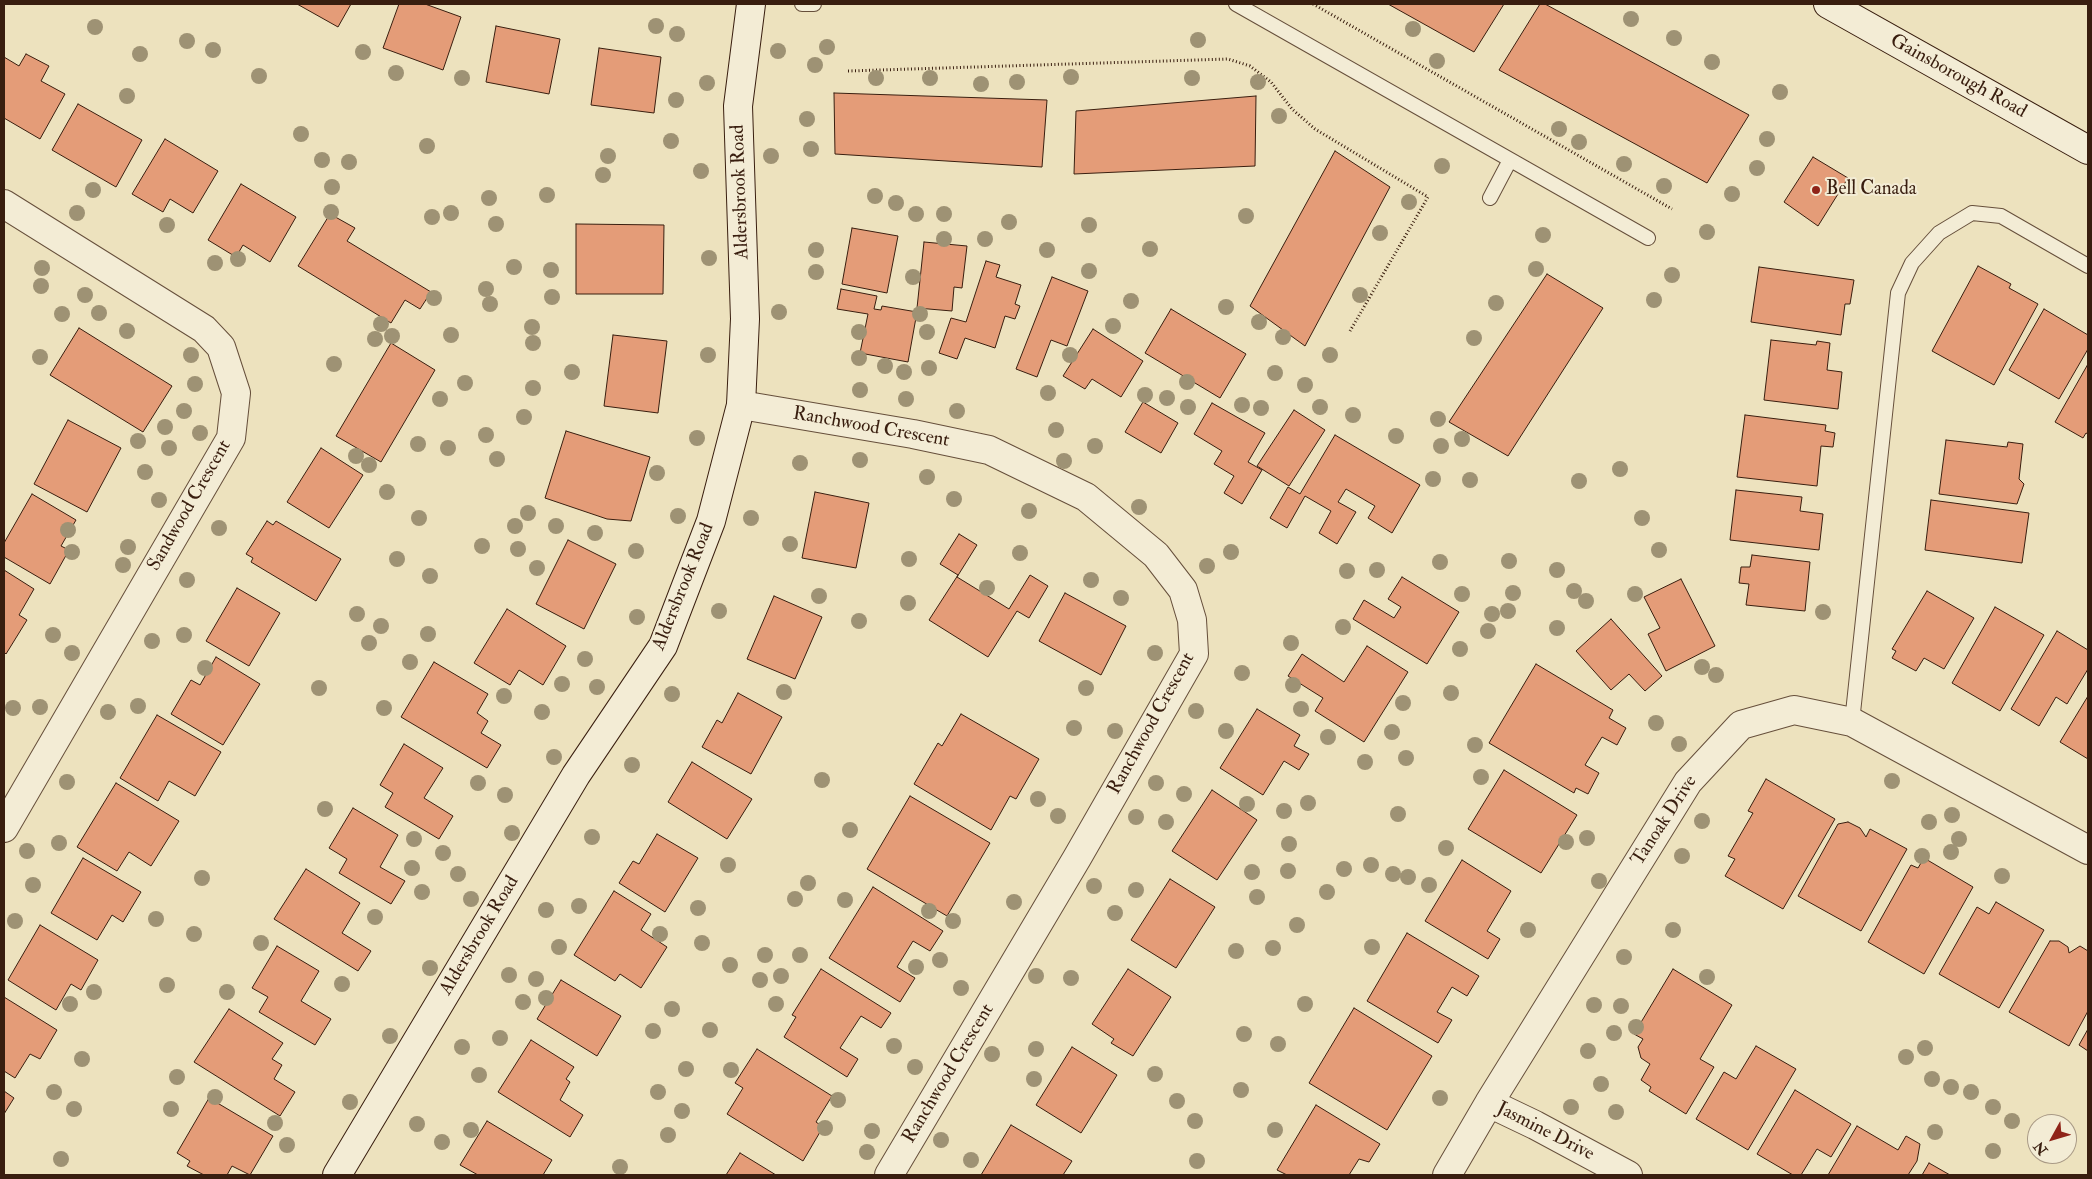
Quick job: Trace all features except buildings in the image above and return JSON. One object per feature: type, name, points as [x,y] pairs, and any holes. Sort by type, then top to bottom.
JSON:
[{"type":"street","name":"Aldersbrook Road","points":[[337,1175],[576,775],[663,646],[711,521],[741,405],[745,319],[738,106],[751,4]]},
{"type":"street","name":"Gainsborough Road","points":[[1828,4],[2088,150]]},
{"type":"street","name":"Sandwood Crescent","points":[[4,204],[204,329],[221,347],[236,393],[231,438],[4,828]]},
{"type":"street","name":"Ranchwood Crescent","points":[[741,405],[914,434],[989,450],[1086,497],[1156,555],[1183,590],[1192,620],[1194,654],[1077,858],[889,1175]]},
{"type":"street","name":"Tanoak Drive","points":[[1447,1175],[1489,1103],[1688,782],[1740,725],[1794,710],[1852,722],[2088,850]]},
{"type":"street","name":"Jasmine Drive","points":[[1489,1103],[1535,1125],[1628,1175]]},
{"type":"lane","points":[[802,4],[814,4]]},
{"type":"lane","points":[[1236,4],[1648,238]]},
{"type":"lane","points":[[1490,198],[1510,160]]},
{"type":"lane","points":[[1852,722],[1898,293],[1912,263],[1939,233],[1972,213],[2001,216],[2088,266]]},
{"type":"path","points":[[1312,4],[1672,209]]},
{"type":"path","points":[[848,71],[1228,58],[1250,66],[1271,82],[1292,109],[1316,128],[1428,197],[1350,331]]},
{"type":"place","name":"Bell Canada","points":[[1816,190]]}]
